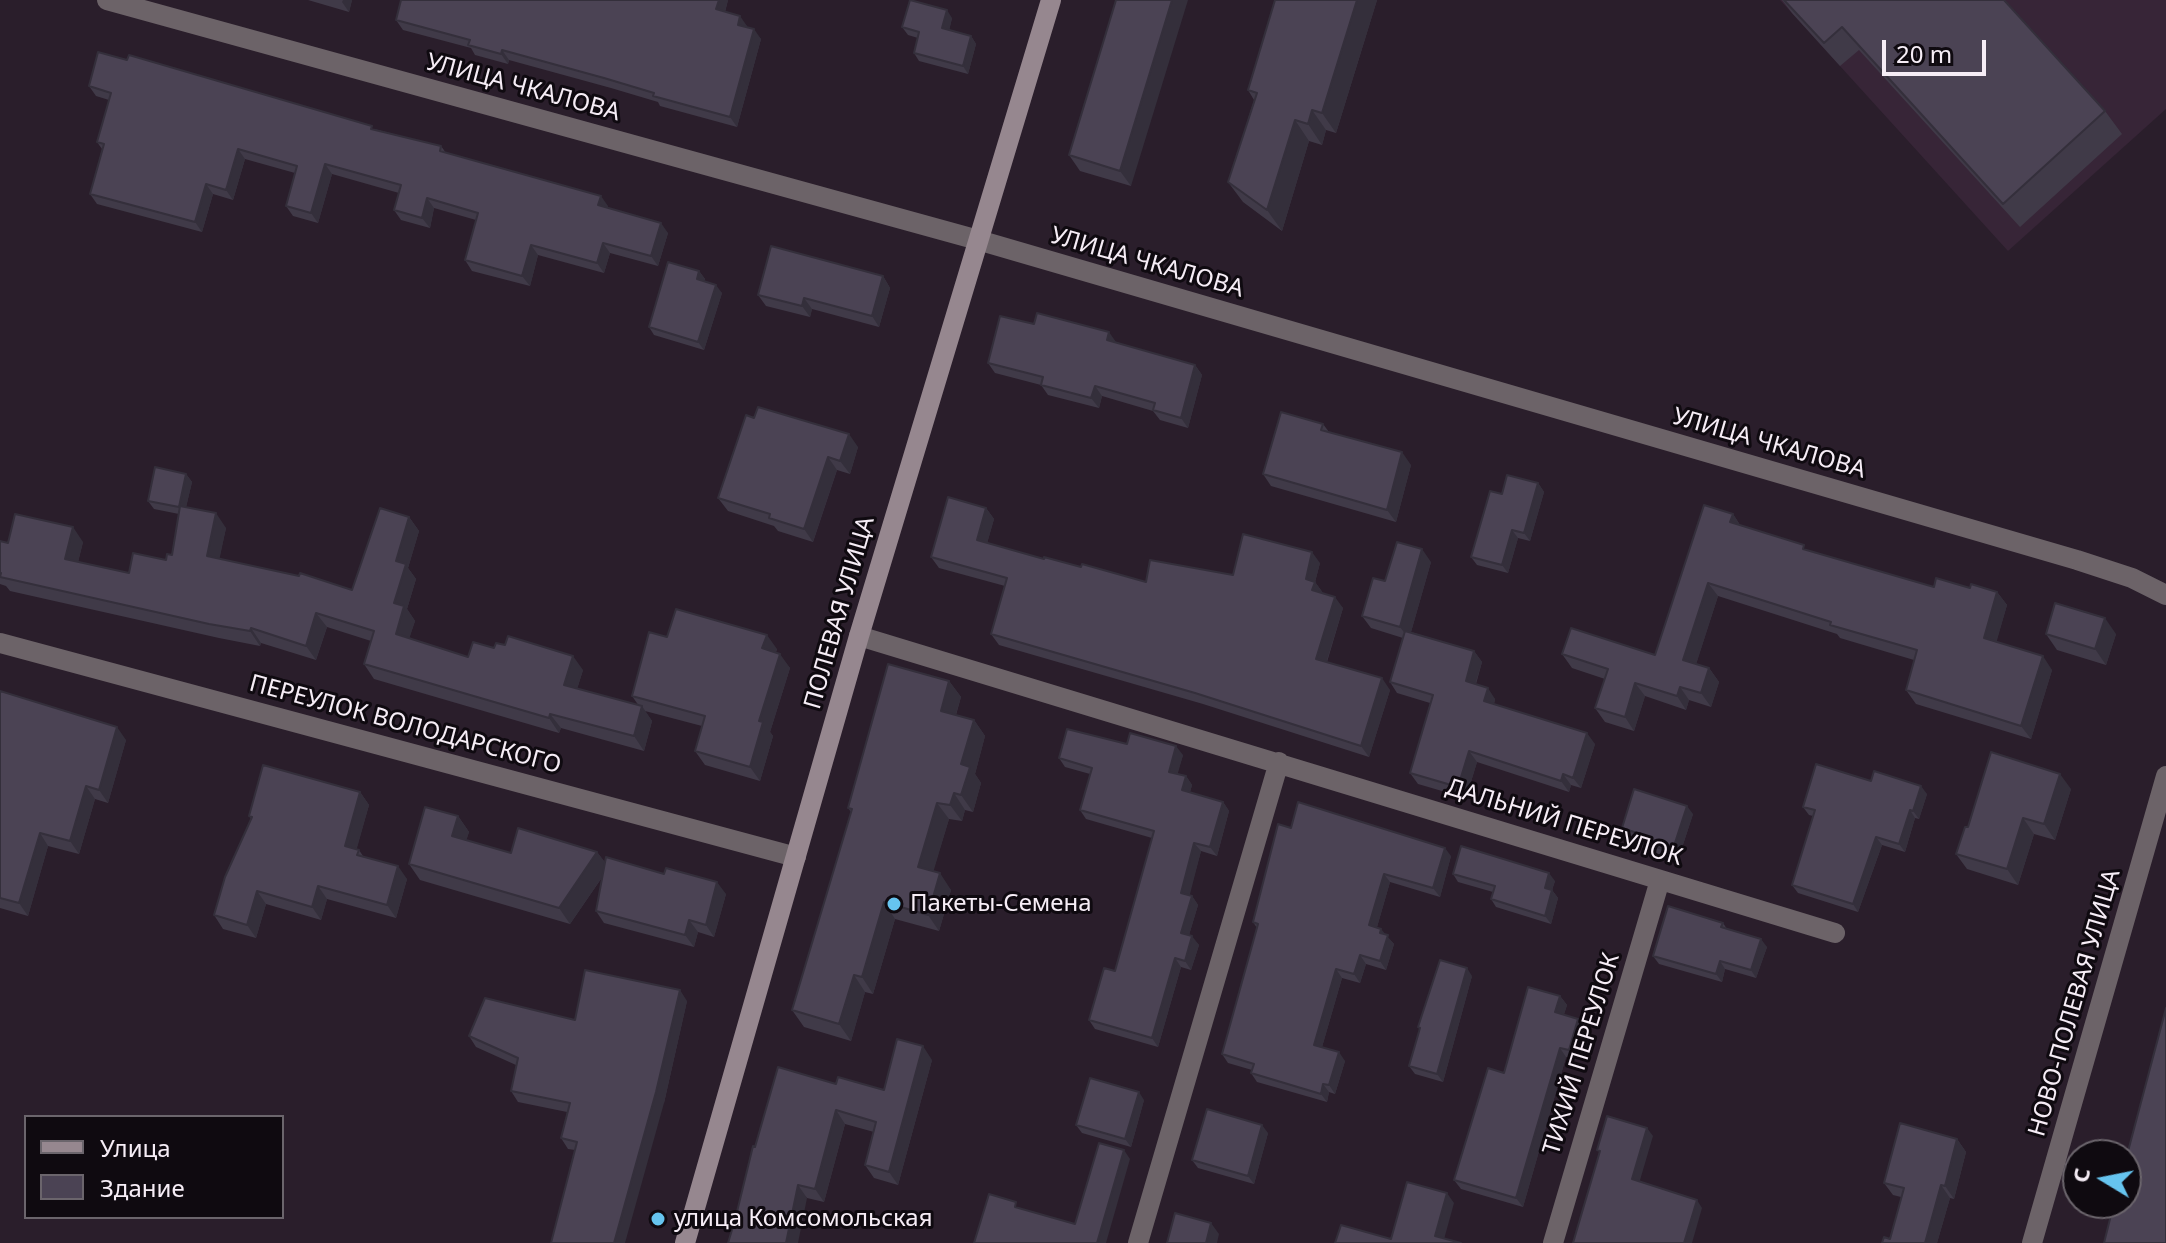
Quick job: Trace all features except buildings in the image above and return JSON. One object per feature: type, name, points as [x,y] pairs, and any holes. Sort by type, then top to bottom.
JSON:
[{"type":"main road","name":"ПОЛЕВАЯ УЛИЦА","points":[[685,1243],[859,636],[1051,0]]},
{"type":"street","name":"УЛИЦА ЧКАЛОВА","points":[[107,0],[978,240],[2061,555],[2132,578],[2166,595]]},
{"type":"street","name":"ДАЛЬНИЙ ПЕРЕУЛОК","points":[[859,636],[1835,933]]},
{"type":"street","name":"ПЕРЕУЛОК ВОЛОДАРСКОГО","points":[[0,643],[796,857]]},
{"type":"street","points":[[1138,1243],[1279,762]]},
{"type":"street","name":"НОВО-ПОЛЕВАЯ УЛИЦА","points":[[2032,1243],[2166,776]]},
{"type":"street","name":"ТИХИЙ ПЕРЕУЛОК","points":[[1553,1243],[1660,880]]},
{"type":"shaded area","points":[[1780,0],[2166,0],[2166,109],[2008,251]]},
{"type":"place","name":"Пакеты-Семена","points":[[894,904]]},
{"type":"place","name":"улица Комсомольская","points":[[658,1219]]}]
